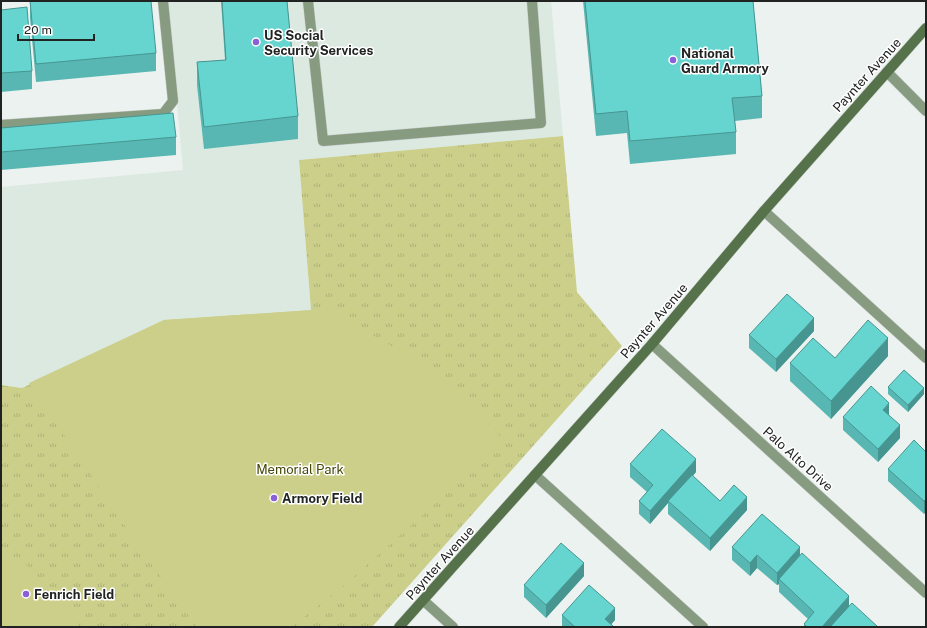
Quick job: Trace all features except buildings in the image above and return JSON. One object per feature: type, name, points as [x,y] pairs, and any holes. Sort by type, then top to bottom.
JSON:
[{"type":"street","points":[[1,126],[163,114],[173,101],[163,1]]},
{"type":"street","points":[[308,1],[323,141],[541,123],[532,1]]},
{"type":"street","name":"Paynter Avenue","points":[[400,627],[652,344],[764,211],[926,28]]},
{"type":"street","points":[[887,72],[926,111]]},
{"type":"street","points":[[764,211],[926,358]]},
{"type":"street","name":"Palo Alto Drive","points":[[652,344],[926,593]]},
{"type":"street","points":[[535,475],[703,627]]},
{"type":"street","points":[[424,601],[453,627]]},
{"type":"shaded area","points":[[168,1],[551,1],[563,136],[299,160],[311,310],[164,320],[22,388],[1,385],[1,187],[183,170]]},
{"type":"green space","name":"Memorial Park","points":[[563,136],[577,292],[622,346],[372,627],[1,627],[1,385],[22,388],[164,320],[311,310],[299,160]]},
{"type":"green space","name":"Armory Field","points":[[328,309],[431,369],[505,441],[339,590],[291,627],[197,627],[145,555],[29,383],[164,320]]},
{"type":"green space","name":"Fenrich Field","points":[[1,552],[22,560],[80,627],[1,627]]},
{"type":"place","name":"US Social Security Services","points":[[256,42]]},
{"type":"place","name":"National Guard Armory","points":[[673,60]]},
{"type":"place","name":"Armory Field","points":[[274,498]]},
{"type":"place","name":"Fenrich Field","points":[[26,594]]}]
